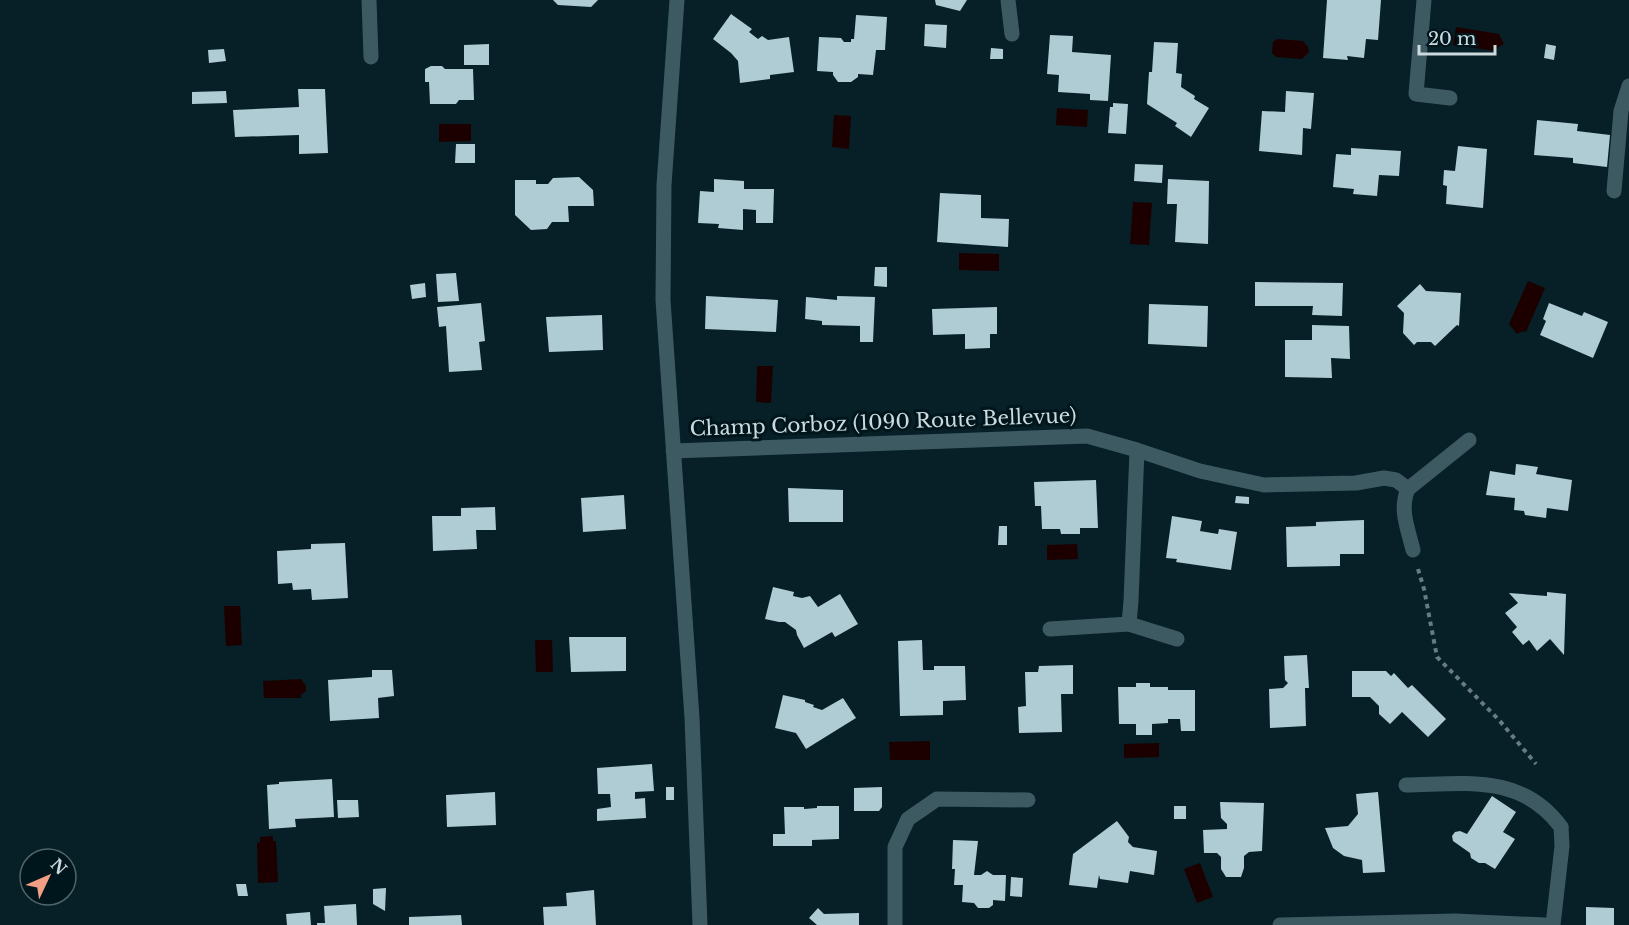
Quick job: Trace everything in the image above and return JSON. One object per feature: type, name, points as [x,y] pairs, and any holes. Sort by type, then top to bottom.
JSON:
[{"type":"street","points":[[369,0],[371,57]]},
{"type":"street","name":"Champ Corboz (1090 Route Bellevue)","points":[[677,0],[664,185],[663,279],[692,718],[700,925]]},
{"type":"street","points":[[1008,0],[1012,34]]},
{"type":"street","points":[[1424,0],[1416,94],[1450,98]]},
{"type":"street","points":[[1614,190],[1622,111],[1629,86]]},
{"type":"street","name":"Champ Corboz (1090 Route Bellevue)","points":[[673,451],[1087,436],[1200,471],[1264,485],[1356,483],[1384,478],[1396,480],[1408,489]]},
{"type":"street","points":[[1413,550],[1404,513],[1403,500],[1408,489],[1469,440]]},
{"type":"street","points":[[1129,624],[1137,450]]},
{"type":"street","points":[[1050,629],[1129,624],[1177,639]]},
{"type":"street","points":[[1406,785],[1495,784],[1521,793],[1552,815],[1561,827],[1562,846],[1553,925]]},
{"type":"street","points":[[895,925],[895,847],[908,819],[937,799],[1028,800]]},
{"type":"street","points":[[1280,925],[1455,921],[1545,925]]},
{"type":"path","points":[[1413,550],[1424,589],[1437,657],[1499,720],[1536,764]]},
{"type":"shaded area","points":[[1456,27],[1499,34],[1504,44],[1496,51],[1453,45]]},
{"type":"shaded area","points":[[1277,39],[1303,41],[1309,52],[1302,59],[1276,57],[1272,53],[1273,42]]},
{"type":"shaded area","points":[[1057,108],[1088,110],[1087,127],[1056,125]]},
{"type":"shaded area","points":[[834,115],[851,116],[849,149],[832,147]]},
{"type":"shaded area","points":[[439,124],[471,124],[471,141],[439,142]]},
{"type":"shaded area","points":[[1133,202],[1152,203],[1149,245],[1130,244]]},
{"type":"shaded area","points":[[959,253],[999,254],[999,271],[959,270]]},
{"type":"shaded area","points":[[1528,281],[1545,288],[1526,332],[1517,334],[1509,324]]},
{"type":"shaded area","points":[[757,366],[773,366],[771,403],[756,402]]},
{"type":"shaded area","points":[[1077,544],[1078,559],[1047,560],[1047,545]]},
{"type":"shaded area","points":[[224,606],[240,606],[242,645],[226,646]]},
{"type":"shaded area","points":[[535,640],[552,640],[553,672],[536,672]]},
{"type":"shaded area","points":[[301,679],[306,686],[306,691],[301,698],[264,698],[263,681]]},
{"type":"shaded area","points":[[930,741],[930,760],[890,760],[889,742]]},
{"type":"shaded area","points":[[1159,743],[1159,757],[1124,758],[1124,744]]},
{"type":"shaded area","points":[[273,836],[273,841],[276,841],[278,882],[258,883],[257,843],[260,842],[260,837]]},
{"type":"shaded area","points":[[1200,863],[1213,897],[1197,903],[1184,869]]},
{"type":"building","points":[[553,0],[598,0],[591,7],[558,5]]},
{"type":"building","points":[[935,0],[967,0],[960,11],[936,5]]},
{"type":"building","points":[[1327,0],[1381,0],[1378,40],[1366,39],[1364,58],[1347,56],[1348,60],[1323,58]]},
{"type":"building","points":[[731,14],[752,29],[749,32],[758,39],[762,36],[768,40],[789,37],[794,72],[770,75],[770,79],[740,83],[738,61],[713,39]]},
{"type":"building","points":[[856,15],[887,17],[885,50],[876,50],[873,75],[858,74],[858,77],[851,82],[838,82],[833,72],[817,71],[819,37],[841,38],[844,42],[851,42],[851,39],[854,39]]},
{"type":"building","points":[[925,24],[947,25],[946,48],[924,46]]},
{"type":"building","points":[[1050,35],[1073,36],[1072,52],[1111,55],[1108,101],[1090,100],[1090,94],[1058,92],[1059,75],[1047,74]]},
{"type":"building","points":[[1154,42],[1178,43],[1176,73],[1182,74],[1181,87],[1195,96],[1194,99],[1209,108],[1191,137],[1175,126],[1177,123],[1147,104]]},
{"type":"building","points":[[489,44],[489,65],[464,65],[464,45]]},
{"type":"building","points":[[1546,44],[1556,46],[1554,60],[1544,58]]},
{"type":"building","points":[[991,48],[1003,49],[1003,59],[990,59]]},
{"type":"building","points":[[224,49],[226,61],[209,63],[208,50]]},
{"type":"building","points":[[431,66],[442,66],[445,69],[473,69],[474,100],[459,100],[456,104],[430,104],[429,82],[425,82],[425,69]]},
{"type":"building","points":[[298,89],[325,89],[328,153],[299,154],[299,135],[235,137],[233,110],[299,107]]},
{"type":"building","points":[[226,91],[227,103],[192,104],[192,92]]},
{"type":"building","points":[[1286,91],[1314,93],[1311,129],[1303,128],[1302,155],[1259,151],[1262,111],[1285,112]]},
{"type":"building","points":[[1113,103],[1128,104],[1126,134],[1108,133],[1110,107],[1113,107]]},
{"type":"building","points":[[1537,120],[1578,124],[1577,131],[1610,135],[1607,167],[1573,163],[1573,158],[1534,155]]},
{"type":"building","points":[[456,144],[475,144],[475,163],[455,163]]},
{"type":"building","points":[[1458,146],[1487,149],[1483,208],[1446,204],[1447,186],[1443,185],[1444,170],[1455,171]]},
{"type":"building","points":[[1351,148],[1401,151],[1399,176],[1379,175],[1377,196],[1353,194],[1354,189],[1333,187],[1336,154],[1351,155]]},
{"type":"building","points":[[1135,164],[1163,165],[1162,183],[1134,181]]},
{"type":"building","points":[[579,177],[593,190],[594,206],[568,206],[569,222],[552,222],[547,229],[531,230],[515,215],[515,180],[536,180],[536,184],[548,184],[553,178]]},
{"type":"building","points":[[714,179],[744,181],[744,189],[774,189],[773,223],[756,223],[756,210],[743,209],[743,230],[718,228],[719,224],[698,223],[700,191],[714,192]]},
{"type":"building","points":[[1168,179],[1209,181],[1208,244],[1175,242],[1177,204],[1167,204]]},
{"type":"building","points":[[940,193],[981,195],[981,218],[1009,219],[1008,247],[937,242]]},
{"type":"building","points":[[875,267],[887,267],[887,287],[874,286]]},
{"type":"building","points":[[456,273],[459,301],[438,302],[436,274]]},
{"type":"building","points":[[1255,282],[1343,283],[1342,316],[1312,315],[1313,306],[1255,306]]},
{"type":"building","points":[[425,283],[426,297],[412,299],[410,285]]},
{"type":"building","points":[[1420,284],[1426,291],[1461,293],[1459,326],[1457,325],[1435,346],[1431,342],[1417,342],[1414,345],[1403,333],[1404,313],[1397,306]]},
{"type":"building","points":[[706,296],[778,300],[776,332],[705,329]]},
{"type":"building","points":[[837,296],[875,297],[873,342],[860,342],[860,326],[822,325],[822,321],[805,319],[806,297],[837,300]]},
{"type":"building","points":[[481,303],[485,341],[479,342],[482,370],[449,372],[446,326],[439,327],[437,307]]},
{"type":"building","points":[[1549,303],[1582,316],[1584,312],[1608,322],[1593,358],[1540,335],[1546,321],[1543,319]]},
{"type":"building","points":[[1149,304],[1208,306],[1207,347],[1148,344]]},
{"type":"building","points":[[997,307],[997,334],[990,334],[990,348],[965,349],[965,334],[933,335],[932,309]]},
{"type":"building","points":[[602,315],[603,350],[549,352],[546,317]]},
{"type":"building","points":[[1312,325],[1349,326],[1350,359],[1331,358],[1332,378],[1285,377],[1285,340],[1312,340]]},
{"type":"building","points":[[1516,464],[1538,467],[1536,474],[1572,480],[1568,511],[1547,508],[1546,518],[1525,515],[1524,511],[1514,510],[1515,498],[1486,495],[1490,471],[1515,475]]},
{"type":"building","points":[[1096,480],[1098,528],[1080,528],[1080,534],[1061,534],[1060,529],[1042,529],[1041,506],[1035,506],[1034,482]]},
{"type":"building","points":[[788,488],[843,490],[843,522],[789,522]]},
{"type":"building","points":[[624,495],[626,529],[583,532],[581,498]]},
{"type":"building","points":[[1236,496],[1249,497],[1249,504],[1235,503]]},
{"type":"building","points":[[495,507],[496,530],[476,530],[477,549],[433,551],[432,516],[461,516],[461,508]]},
{"type":"building","points":[[1172,516],[1202,521],[1200,531],[1218,534],[1219,529],[1237,532],[1231,570],[1176,562],[1177,559],[1166,558]]},
{"type":"building","points":[[1364,520],[1364,554],[1340,554],[1340,566],[1287,567],[1286,527],[1316,526],[1316,522]]},
{"type":"building","points":[[999,526],[1007,526],[1007,545],[998,545]]},
{"type":"building","points":[[345,543],[348,598],[312,600],[311,589],[293,590],[292,583],[278,584],[277,551],[311,549],[311,544]]},
{"type":"building","points":[[773,587],[794,592],[793,596],[802,598],[810,596],[818,607],[840,594],[858,624],[835,637],[832,632],[804,648],[796,630],[785,622],[765,619]]},
{"type":"building","points":[[1547,592],[1566,594],[1564,655],[1550,639],[1537,651],[1529,640],[1523,645],[1512,632],[1517,627],[1505,613],[1518,603],[1509,593],[1547,596]]},
{"type":"building","points":[[569,637],[626,637],[626,671],[571,672]]},
{"type":"building","points":[[922,640],[923,670],[934,670],[934,666],[965,666],[966,700],[943,701],[943,715],[900,716],[898,641]]},
{"type":"building","points":[[1307,655],[1309,688],[1305,688],[1306,726],[1270,728],[1269,689],[1283,688],[1288,683],[1285,680],[1284,656]]},
{"type":"building","points":[[1073,665],[1073,694],[1061,694],[1062,732],[1019,733],[1018,707],[1026,706],[1025,672],[1038,672],[1039,666]]},
{"type":"building","points":[[372,670],[392,670],[394,696],[378,698],[379,718],[330,721],[328,680],[372,677]]},
{"type":"building","points":[[1352,671],[1386,671],[1391,676],[1394,673],[1408,688],[1412,685],[1446,719],[1428,737],[1402,712],[1390,724],[1379,714],[1379,706],[1370,697],[1352,697]]},
{"type":"building","points":[[1136,683],[1150,683],[1150,687],[1168,687],[1168,690],[1195,690],[1195,731],[1181,731],[1180,719],[1168,719],[1168,723],[1152,724],[1152,735],[1136,735],[1136,724],[1119,724],[1118,687],[1136,687]]},
{"type":"building","points":[[783,695],[805,700],[814,705],[813,707],[822,710],[843,698],[856,718],[806,749],[796,733],[775,728]]},
{"type":"building","points":[[652,764],[654,791],[635,792],[635,799],[645,798],[646,818],[597,821],[597,809],[611,807],[610,794],[598,794],[597,768]]},
{"type":"building","points":[[332,779],[334,817],[295,819],[296,827],[269,829],[267,785],[279,784],[279,782]]},
{"type":"building","points":[[666,787],[674,787],[674,800],[666,800]]},
{"type":"building","points":[[882,787],[882,807],[879,811],[854,811],[854,788]]},
{"type":"building","points":[[495,792],[496,825],[447,827],[446,795]]},
{"type":"building","points":[[1378,792],[1385,872],[1363,873],[1362,860],[1344,856],[1333,848],[1325,828],[1348,826],[1358,814],[1356,794]]},
{"type":"building","points":[[1492,796],[1516,812],[1503,832],[1515,839],[1495,869],[1471,858],[1470,853],[1453,841],[1452,836],[1455,832],[1460,831],[1467,834]]},
{"type":"building","points":[[337,800],[358,800],[359,817],[338,818]]},
{"type":"building","points":[[1220,802],[1264,803],[1262,851],[1249,852],[1244,856],[1241,877],[1226,877],[1221,869],[1221,857],[1217,853],[1204,853],[1203,830],[1227,829],[1227,824],[1221,818]]},
{"type":"building","points":[[817,806],[839,806],[839,839],[812,840],[812,846],[773,846],[773,834],[785,834],[784,807],[804,807],[804,809],[817,808]]},
{"type":"building","points":[[1174,806],[1186,806],[1186,819],[1174,819]]},
{"type":"building","points":[[1117,821],[1129,837],[1128,842],[1133,847],[1157,851],[1154,875],[1130,871],[1128,883],[1100,879],[1099,875],[1097,888],[1069,885],[1073,854]]},
{"type":"building","points":[[953,840],[978,841],[974,875],[981,875],[987,871],[993,875],[1006,875],[1005,901],[993,900],[993,905],[989,908],[978,908],[974,903],[962,902],[963,885],[954,885]]},
{"type":"building","points":[[1011,877],[1023,878],[1022,897],[1010,896]]},
{"type":"building","points":[[236,884],[246,884],[248,896],[238,896]]},
{"type":"building","points":[[386,888],[385,911],[373,904],[373,889]]},
{"type":"building","points":[[594,890],[596,925],[544,925],[543,907],[567,906],[566,893]]},
{"type":"building","points":[[356,904],[357,925],[317,925],[317,923],[325,923],[324,906]]},
{"type":"building","points":[[1586,907],[1614,908],[1614,925],[1586,925]]},
{"type":"building","points":[[818,908],[824,914],[859,913],[859,925],[817,925],[809,918]]},
{"type":"building","points":[[310,912],[311,925],[287,925],[286,914]]},
{"type":"building","points":[[461,915],[462,925],[409,925],[409,917]]}]
